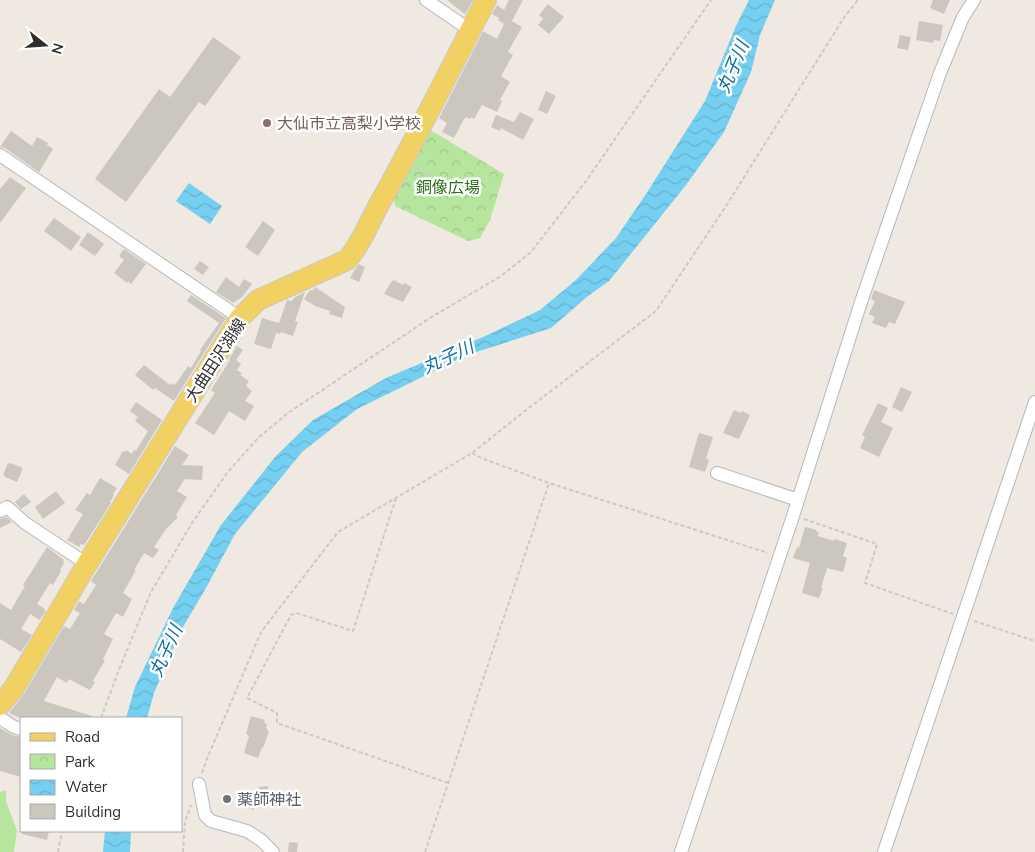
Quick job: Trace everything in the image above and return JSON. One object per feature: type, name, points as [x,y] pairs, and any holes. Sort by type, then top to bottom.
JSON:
[{"type":"main road","name":"大曲田沢湖線","points":[[0,705],[14,688],[87,564],[240,318],[258,300],[347,260],[356,250],[370,219],[403,161],[486,0]]},
{"type":"street","points":[[426,0],[470,30]]},
{"type":"street","points":[[681,852],[793,516],[861,302],[940,73],[963,16],[974,0]]},
{"type":"street","points":[[0,155],[240,318]]},
{"type":"street","points":[[884,852],[1035,402]]},
{"type":"street","points":[[717,473],[798,500]]},
{"type":"street","points":[[0,511],[7,507],[25,523],[87,564]]},
{"type":"street","points":[[0,718],[20,730]]},
{"type":"street","points":[[199,784],[205,815],[211,821],[247,831],[262,840],[272,852]]},
{"type":"path","points":[[100,717],[151,592],[192,523],[227,473],[258,438],[288,413],[430,318],[501,276],[531,252],[586,181],[711,0]]},
{"type":"path","points":[[183,852],[185,822],[206,760],[260,632],[338,532],[472,453],[530,406],[656,311],[726,206],[845,16],[858,0]]},
{"type":"path","points":[[403,161],[453,188]]},
{"type":"path","points":[[472,453],[549,483],[779,557]]},
{"type":"path","points":[[425,852],[549,483]]},
{"type":"path","points":[[396,498],[353,631],[296,613],[291,616],[247,698],[278,713],[277,723],[448,783]]},
{"type":"path","points":[[793,516],[876,544],[865,583],[1035,641]]},
{"type":"path","points":[[58,852],[62,832]]},
{"type":"green space","name":"銅像広場","points":[[432,131],[504,174],[490,220],[480,238],[468,241],[395,206],[394,199],[425,133]]},
{"type":"green space","points":[[6,790],[6,801],[17,831],[14,852],[0,852],[0,792]]},
{"type":"water","name":"丸子川","points":[[749,0],[775,0],[760,35],[751,72],[724,132],[686,185],[609,281],[588,296],[551,328],[467,355],[357,409],[302,452],[235,534],[180,632],[154,693],[147,717],[126,717],[135,687],[173,608],[221,525],[275,457],[313,420],[386,378],[483,337],[540,310],[576,280],[616,238],[705,101],[736,26]]},
{"type":"water","points":[[189,183],[222,206],[210,224],[176,201]]},
{"type":"water","points":[[105,832],[131,832],[130,852],[103,852]]},
{"type":"building","points":[[447,0],[473,0],[465,14]]},
{"type":"building","points":[[509,0],[523,0],[512,21],[522,27],[508,52],[513,55],[501,76],[510,82],[500,100],[502,101],[497,112],[482,105],[474,119],[466,117],[464,119],[454,138],[442,132],[447,123],[439,118],[483,31],[497,39],[504,24],[492,14],[497,5],[504,10]]},
{"type":"building","points":[[933,0],[950,0],[944,14],[930,8]]},
{"type":"building","points":[[548,4],[564,17],[549,34],[538,25],[543,19],[539,15]]},
{"type":"building","points":[[919,21],[943,25],[940,41],[934,40],[933,43],[916,40]]},
{"type":"building","points":[[900,35],[911,37],[908,50],[897,48]]},
{"type":"building","points":[[213,37],[241,57],[205,106],[199,102],[126,202],[95,179],[159,89],[170,97]]},
{"type":"building","points":[[546,91],[556,96],[547,114],[538,110]]},
{"type":"building","points":[[520,112],[534,119],[523,140],[501,128],[500,131],[491,127],[496,115],[514,122]]},
{"type":"building","points":[[11,131],[32,146],[37,137],[48,143],[47,145],[53,149],[39,172],[5,148],[0,147]]},
{"type":"building","points":[[10,177],[26,188],[0,223],[0,189]]},
{"type":"building","points":[[54,218],[81,237],[71,251],[44,231]]},
{"type":"building","points":[[263,221],[275,230],[258,256],[245,247]]},
{"type":"building","points":[[88,232],[104,244],[95,256],[79,245]]},
{"type":"building","points":[[124,249],[146,264],[131,284],[114,273],[124,260],[119,256]]},
{"type":"building","points":[[200,261],[209,267],[203,275],[194,269]]},
{"type":"building","points":[[359,264],[365,267],[359,282],[350,278]]},
{"type":"building","points":[[226,277],[239,287],[244,279],[252,284],[242,297],[233,303],[216,292]]},
{"type":"building","points":[[394,280],[412,287],[403,302],[384,294]]},
{"type":"building","points":[[315,287],[345,307],[342,318],[329,314],[330,311],[315,306],[304,299],[310,290],[312,291]]},
{"type":"building","points":[[874,290],[905,302],[895,324],[889,322],[886,328],[872,323],[875,317],[869,314],[875,301],[871,299]]},
{"type":"building","points":[[305,292],[295,321],[298,322],[293,336],[281,332],[280,334],[276,333],[271,349],[254,344],[262,318],[279,323],[287,300],[292,301],[295,297]]},
{"type":"building","points":[[191,295],[226,318],[174,401],[155,388],[153,390],[135,375],[144,365],[170,385],[171,383],[175,385],[188,366],[191,368],[200,350],[219,323],[187,301]]},
{"type":"building","points":[[237,346],[243,350],[236,360],[241,364],[237,370],[242,373],[240,375],[249,381],[246,386],[252,391],[245,401],[254,406],[245,421],[229,411],[214,435],[195,423],[215,393],[211,390]]},
{"type":"building","points":[[901,387],[912,392],[902,412],[892,407]]},
{"type":"building","points":[[136,402],[162,420],[129,474],[115,465],[123,451],[125,452],[126,450],[132,454],[134,450],[136,451],[148,431],[135,421],[138,417],[130,411]]},
{"type":"building","points":[[878,403],[888,408],[881,422],[893,428],[879,457],[860,448],[865,437],[862,435]]},
{"type":"building","points":[[734,410],[750,415],[739,439],[723,433]]},
{"type":"building","points":[[699,433],[713,437],[706,458],[709,460],[705,472],[689,467]]},
{"type":"building","points":[[175,446],[189,455],[182,465],[203,466],[202,480],[185,479],[177,491],[187,497],[176,515],[178,517],[166,529],[154,547],[159,550],[153,558],[144,553],[134,570],[136,570],[123,593],[132,599],[123,617],[116,613],[104,634],[113,639],[90,690],[69,679],[67,683],[57,677],[44,701],[92,717],[20,718],[9,713],[24,694],[64,626],[70,629],[80,613],[74,610],[79,601],[84,604],[96,585],[91,581]]},
{"type":"building","points":[[8,463],[23,468],[17,482],[3,475]]},
{"type":"building","points":[[100,478],[117,488],[111,503],[86,542],[79,547],[67,540],[83,514],[75,510],[87,493],[90,495]]},
{"type":"building","points":[[56,491],[65,503],[43,519],[35,507]]},
{"type":"building","points":[[24,494],[31,502],[21,509],[15,502]]},
{"type":"building","points":[[6,517],[12,522],[0,528],[0,519]]},
{"type":"building","points":[[805,527],[817,530],[816,532],[819,532],[818,536],[847,543],[843,556],[847,558],[843,572],[827,568],[819,598],[802,593],[810,563],[793,558],[797,547],[799,548]]},
{"type":"building","points":[[47,547],[64,560],[64,563],[53,585],[50,583],[37,604],[46,611],[40,620],[30,614],[21,629],[32,635],[21,652],[0,639],[0,603],[11,610],[25,586],[23,585]]},
{"type":"building","points":[[251,716],[265,720],[264,723],[267,724],[266,728],[269,731],[258,758],[244,753],[249,736],[246,734]]},
{"type":"building","points":[[0,728],[12,735],[20,737],[20,777],[0,771]]},
{"type":"building","points":[[268,786],[269,799],[259,799],[259,787]]},
{"type":"building","points":[[243,792],[258,797],[254,810],[239,805]]},
{"type":"building","points":[[22,832],[49,832],[47,840],[22,834]]},
{"type":"building","points":[[289,842],[298,843],[297,852],[288,852]]},
{"type":"place","name":"大仙市立高梨小学校","points":[[267,123]]},
{"type":"place","name":"薬師神社","points":[[227,799]]}]
